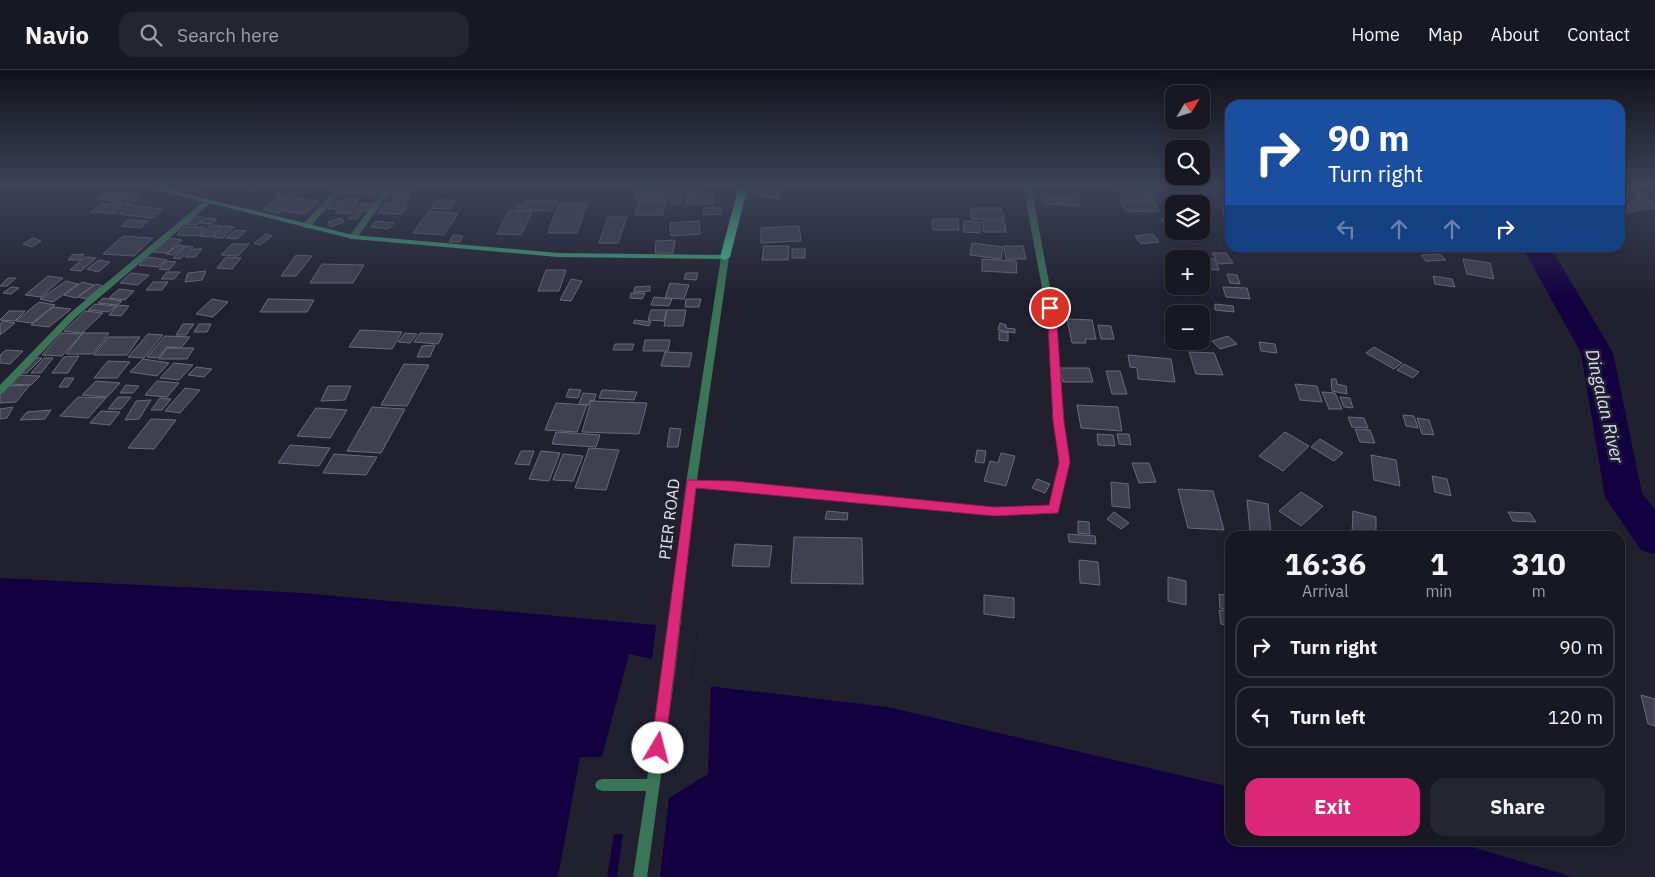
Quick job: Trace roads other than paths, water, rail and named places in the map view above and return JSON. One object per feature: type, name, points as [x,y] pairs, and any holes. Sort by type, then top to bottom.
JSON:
[{"type":"main road","points":[[296,224],[353,237],[558,255],[725,257],[734,224]]},
{"type":"street","points":[[0,390],[72,316],[182,224]]},
{"type":"street","points":[[353,237],[363,224]]},
{"type":"street","points":[[691,483],[994,512],[1054,510],[1065,462],[1058,421],[1053,325],[1034,224]]},
{"type":"street","name":"PIER ROAD","points":[[640,877],[669,673],[691,483],[725,257]]},
{"type":"street","points":[[602,786],[652,785]]},
{"type":"waterway","name":"Dingalan River","points":[[1539,252],[1597,353],[1624,497],[1655,539]]}]
